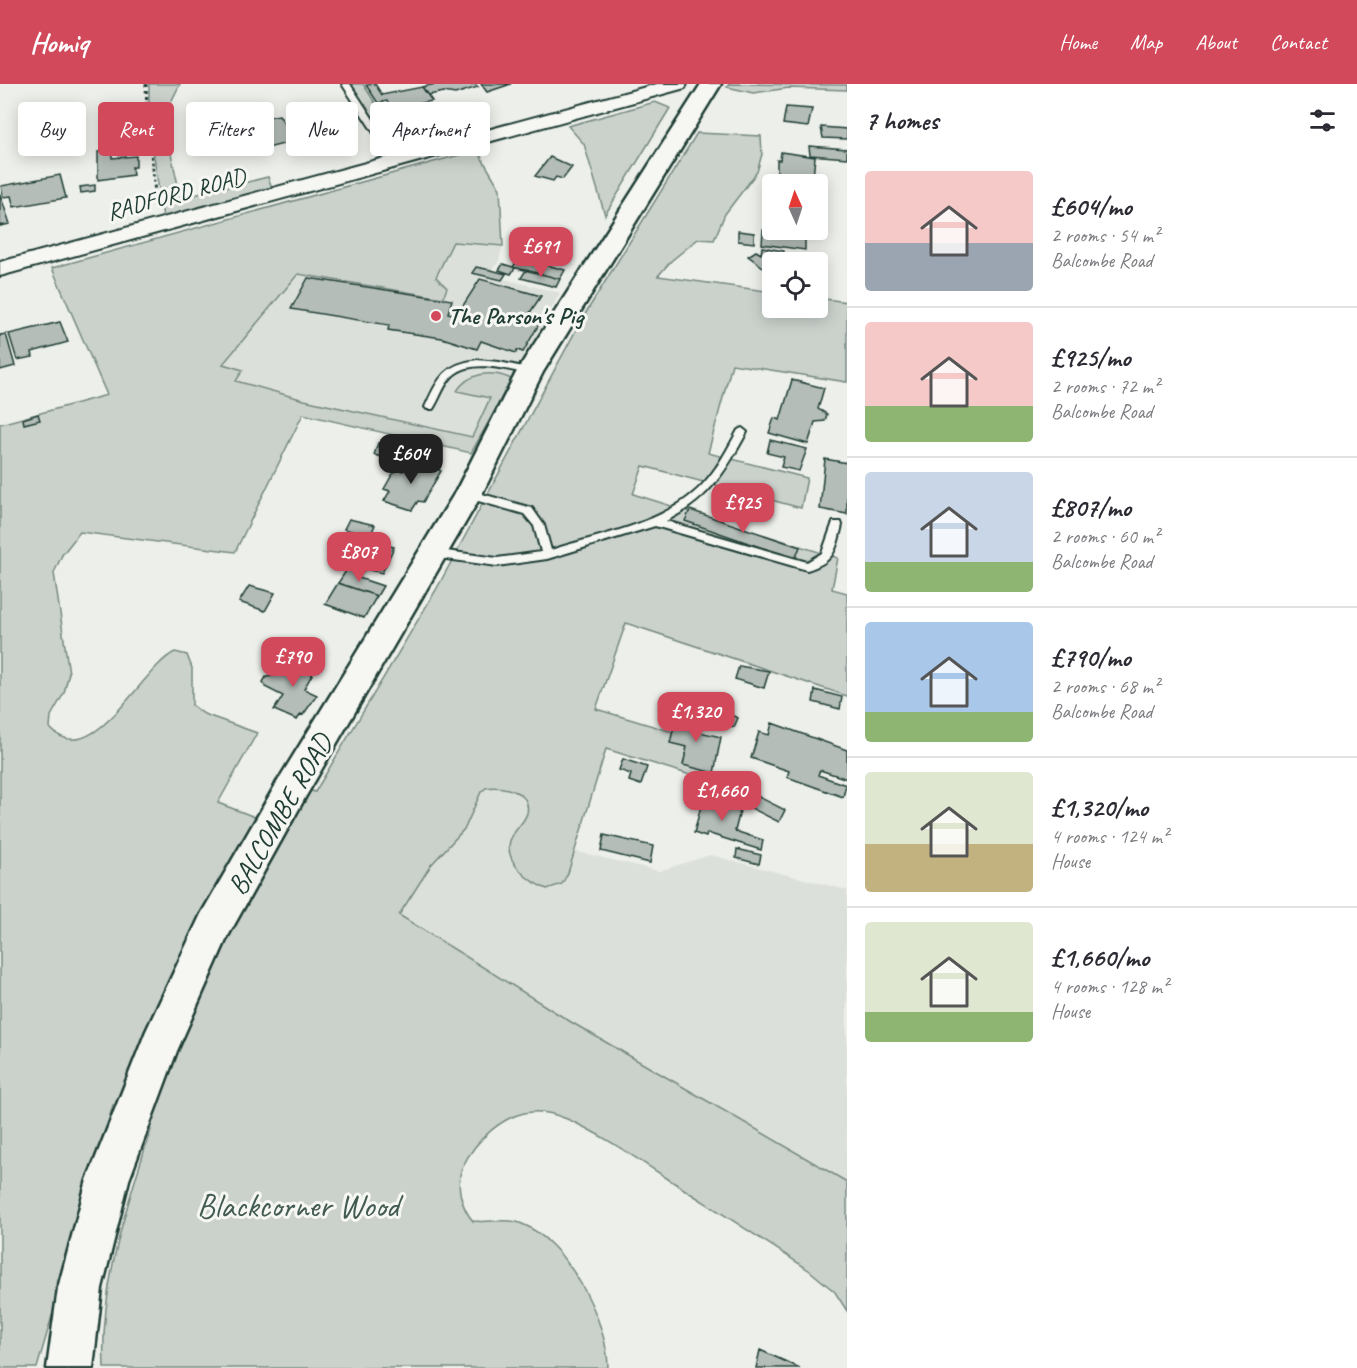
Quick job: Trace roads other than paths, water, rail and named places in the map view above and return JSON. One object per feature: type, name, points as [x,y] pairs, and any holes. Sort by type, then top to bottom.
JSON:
[{"type":"main road","name":"BALCOMBE ROAD","points":[[70,1368],[80,1288],[108,1180],[182,994],[214,926],[294,785],[359,680],[468,494],[530,371],[694,92]]},
{"type":"street","name":"RADFORD ROAD","points":[[0,269],[397,162],[656,89],[694,92]]},
{"type":"street","points":[[656,89],[694,92]]},
{"type":"lane","points":[[346,84],[397,162]]},
{"type":"lane","points":[[430,407],[445,378],[459,367],[481,363],[530,371]]},
{"type":"lane","points":[[432,553],[497,562],[547,555],[655,522],[688,504],[711,486],[742,432]]},
{"type":"lane","points":[[468,494],[528,511],[539,525],[547,555]]},
{"type":"lane","points":[[655,522],[807,566],[819,563],[828,556],[837,525]]},
{"type":"place","name":"The Parson's Pig","points":[[436,316]]},
{"type":"park label","name":"Blackcorner Wood","points":[[298,1205]]}]
